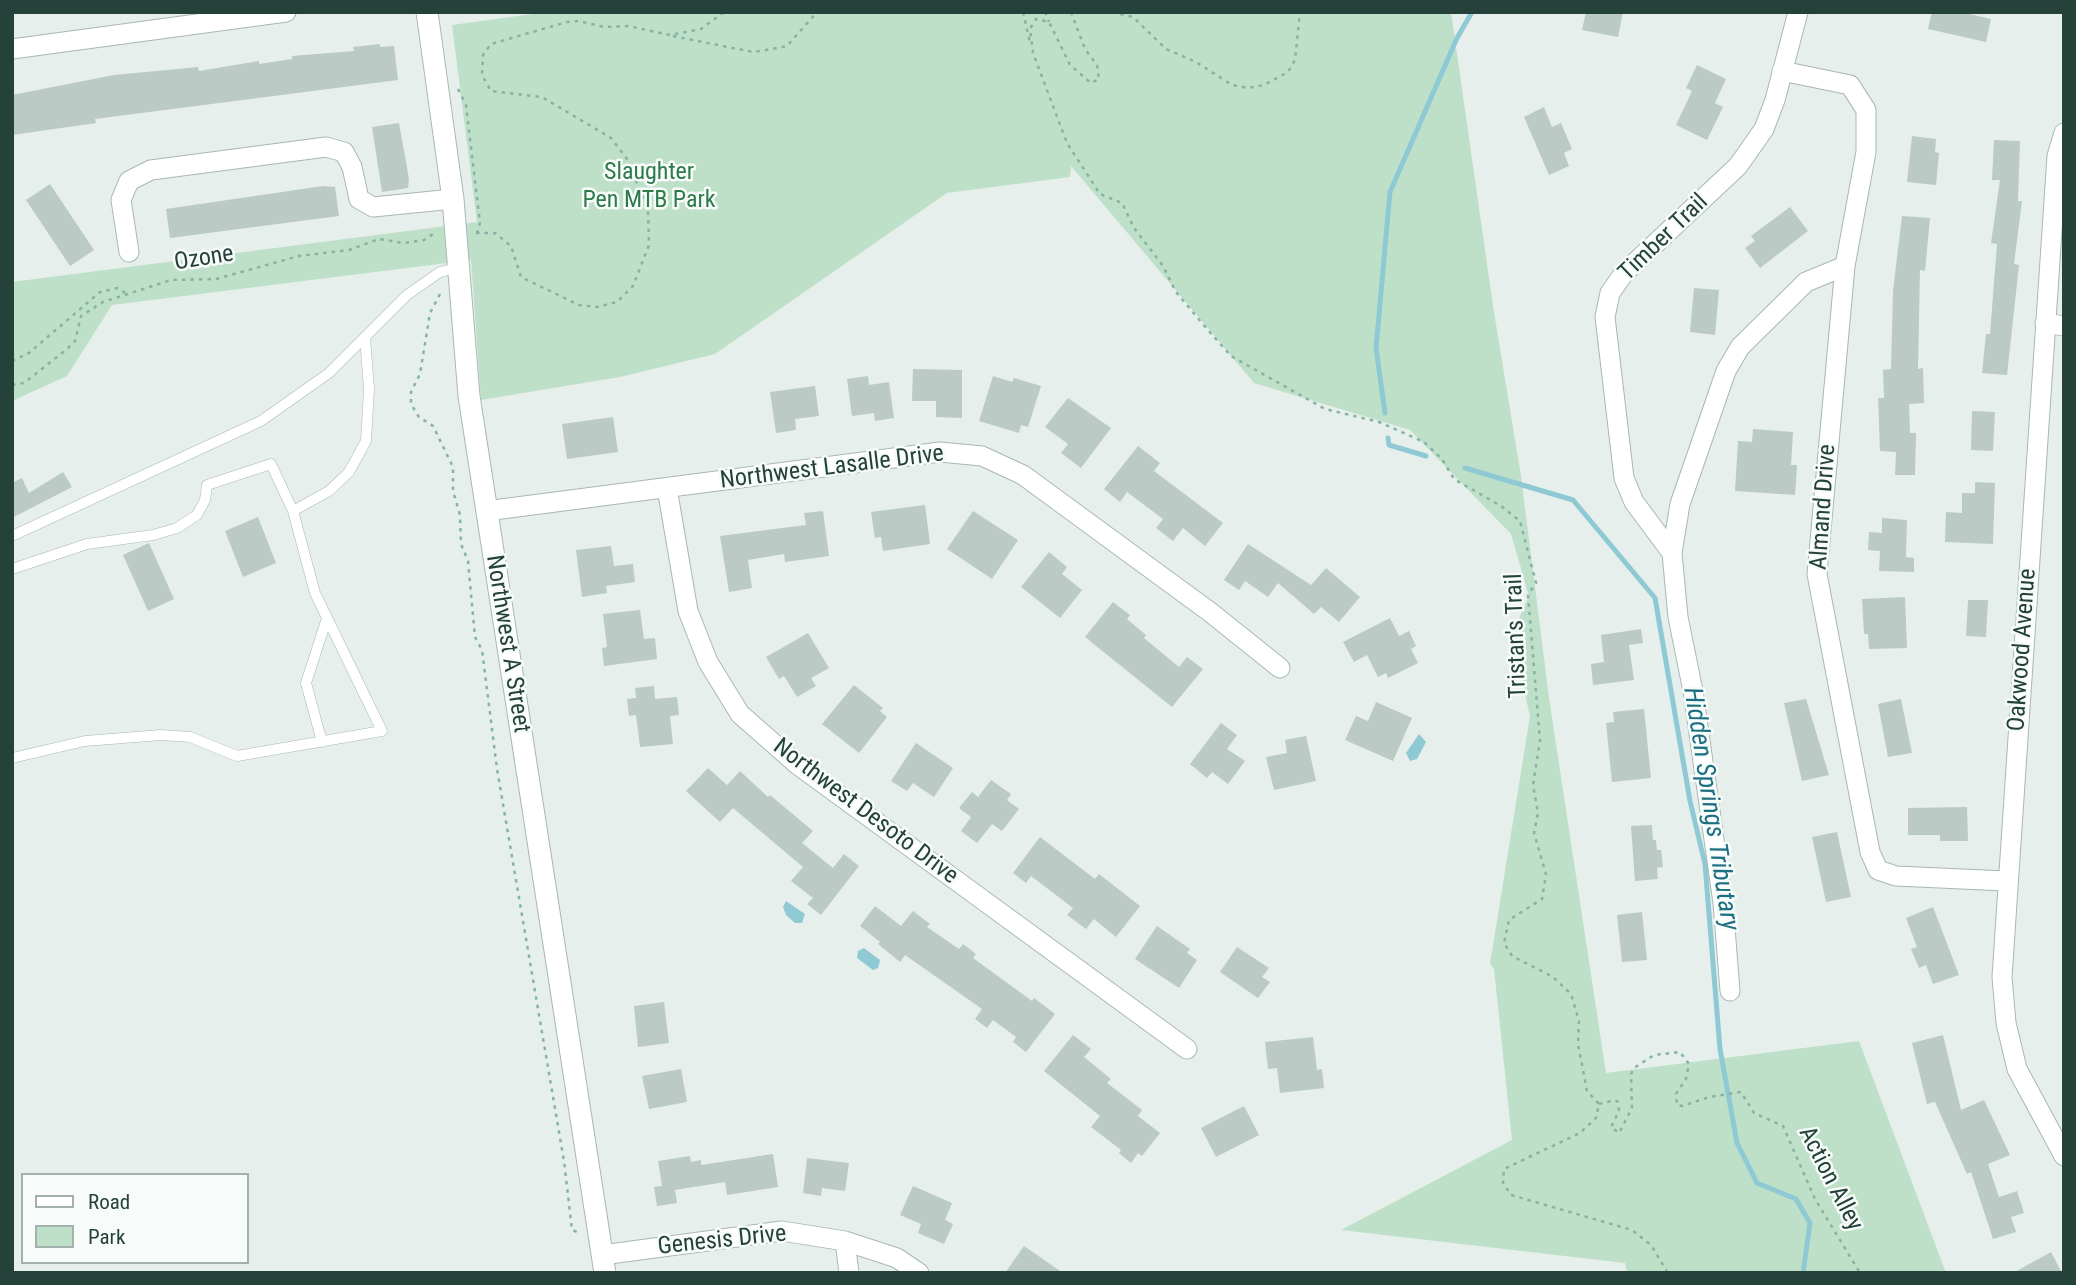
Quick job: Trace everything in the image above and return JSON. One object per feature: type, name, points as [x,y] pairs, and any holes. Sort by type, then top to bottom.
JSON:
[{"type":"street","points":[[12,49],[286,12]]},
{"type":"street","name":"Northwest A Street","points":[[427,12],[453,199],[469,396],[603,1264]]},
{"type":"street","name":"Timber Trail","points":[[1672,554],[1634,502],[1624,478],[1605,317],[1610,293],[1624,273],[1738,166],[1764,130],[1775,100],[1798,12]]},
{"type":"street","name":"Almand Drive","points":[[1782,71],[1850,85],[1867,110],[1866,152],[1845,266],[1817,574],[1870,852],[1878,870],[1896,876],[2006,881]]},
{"type":"street","name":"Oakwood Avenue","points":[[2064,132],[2057,156],[2054,325],[2006,881],[2002,976],[2006,1023],[2017,1069],[2064,1156]]},
{"type":"street","points":[[129,252],[121,200],[129,181],[151,170],[326,147],[344,152],[352,167],[359,198],[373,207],[453,199]]},
{"type":"street","points":[[1730,991],[1723,903],[1693,691],[1678,617],[1672,554],[1679,504],[1726,371],[1740,347],[1806,282],[1845,266]]},
{"type":"street","name":"Northwest Lasalle Drive","points":[[486,511],[940,452],[982,456],[1023,475],[1210,612],[1280,668]]},
{"type":"street","name":"Northwest Desoto Drive","points":[[667,488],[688,611],[708,662],[740,715],[798,765],[1187,1049]]},
{"type":"street","name":"Genesis Drive","points":[[603,1264],[782,1231],[845,1241],[897,1258],[919,1273]]},
{"type":"street","points":[[845,1241],[849,1273]]},
{"type":"lane","points":[[12,536],[261,421],[329,373],[407,295],[440,272],[457,268]]},
{"type":"lane","points":[[293,511],[329,491],[349,472],[366,441],[369,389],[365,337]]},
{"type":"lane","points":[[12,569],[87,544],[153,535],[177,528],[197,514],[205,500],[207,485],[271,464],[293,511],[315,593],[382,731],[237,756],[190,737],[127,737],[85,741],[12,758]]},
{"type":"lane","points":[[322,742],[306,683],[327,618]]},
{"type":"path","points":[[670,35],[701,29],[724,12]]},
{"type":"path","points":[[457,86],[466,105],[480,223],[477,233],[495,233],[510,246],[521,277],[579,304],[597,307],[617,302],[633,286],[649,245],[648,209],[627,159],[611,138],[542,97],[491,90],[482,75],[483,55],[491,44],[579,21],[604,27],[628,26],[753,52],[787,46],[817,12]]},
{"type":"path","points":[[1023,12],[1033,53]]},
{"type":"path","points":[[1045,12],[1070,65],[1091,83],[1099,79],[1097,65],[1085,49],[1071,12]]},
{"type":"path","points":[[1112,12],[1133,17],[1166,49],[1196,62],[1232,85],[1248,88],[1264,85],[1288,72],[1295,60],[1300,12]]},
{"type":"path","name":"Tristan's Trail","points":[[1049,22],[1036,19],[1030,29],[1033,53],[1067,143],[1100,194],[1122,203],[1134,228],[1163,266],[1176,292],[1231,356],[1325,409],[1379,422],[1424,442],[1441,459],[1454,480],[1501,506],[1520,521],[1536,583],[1528,595],[1540,741],[1534,785],[1538,813],[1534,833],[1546,874],[1542,899],[1509,920],[1504,943],[1512,956],[1552,977],[1571,994],[1579,1021],[1578,1044],[1587,1091],[1599,1104]]},
{"type":"path","name":"Ozone","points":[[12,385],[24,383],[75,341],[85,311],[129,295],[171,280],[216,279],[299,256],[349,250],[369,241],[404,243],[424,240],[436,232]]},
{"type":"path","points":[[12,361],[29,353],[100,292],[117,288],[129,295]]},
{"type":"path","points":[[442,291],[430,313],[421,374],[411,392],[411,404],[419,417],[433,426],[453,467],[453,491],[460,515],[461,544],[468,561],[475,638],[482,650],[497,769],[562,1148],[572,1230],[580,1233]]},
{"type":"path","name":"Action Alley","points":[[1599,1104],[1615,1100],[1618,1102],[1617,1119],[1611,1127],[1619,1133],[1632,1108],[1631,1074],[1634,1068],[1654,1055],[1680,1052],[1689,1063],[1686,1079],[1676,1094],[1677,1105],[1741,1091],[1754,1113],[1783,1126],[1815,1199],[1860,1273]]},
{"type":"path","points":[[1599,1104],[1596,1118],[1580,1133],[1504,1169],[1503,1183],[1511,1195],[1632,1230],[1651,1245],[1668,1273]]},
{"type":"green space","name":"Slaughter Pen MTB Park","points":[[547,12],[1451,12],[1493,306],[1521,476],[1549,698],[1606,1073],[1859,1041],[1946,1273],[1627,1273],[1625,1263],[1341,1230],[1512,1140],[1494,969],[1490,964],[1530,716],[1518,664],[1521,646],[1518,621],[1529,596],[1511,534],[1410,430],[1254,383],[1071,166],[1070,177],[947,193],[715,354],[620,377],[481,400],[471,260],[112,305],[67,376],[12,401],[12,282],[477,222],[452,25]]},
{"type":"water","points":[[1419,734],[1426,742],[1417,759],[1410,761],[1406,753]]},
{"type":"water","points":[[786,901],[805,914],[802,923],[795,923],[786,915],[783,907]]},
{"type":"water","points":[[864,948],[880,960],[878,968],[873,970],[857,958],[858,951]]},
{"type":"building","points":[[1586,12],[1623,12],[1618,37],[1582,30]]},
{"type":"building","points":[[1932,12],[1961,12],[1991,19],[1986,42],[1928,29]]},
{"type":"building","points":[[380,44],[380,47],[394,46],[398,80],[95,119],[96,123],[12,135],[12,95],[114,75],[198,67],[199,71],[259,61],[259,64],[292,59],[292,56],[354,51],[353,47]]},
{"type":"building","points":[[1697,65],[1726,79],[1715,103],[1723,107],[1707,140],[1676,125],[1692,91],[1686,88]]},
{"type":"building","points":[[1544,107],[1552,127],[1561,123],[1572,149],[1564,153],[1569,166],[1549,175],[1524,117]]},
{"type":"building","points":[[399,123],[409,179],[408,188],[382,192],[372,127]]},
{"type":"building","points":[[1912,136],[1936,139],[1935,152],[1939,153],[1936,185],[1907,182]]},
{"type":"building","points":[[1994,140],[2020,141],[2018,201],[2022,201],[2014,264],[2019,265],[2007,375],[1982,373],[1986,334],[1990,334],[1997,244],[1991,243],[2000,180],[1992,180]]},
{"type":"building","points":[[50,184],[94,250],[70,266],[26,200]]},
{"type":"building","points":[[323,186],[335,187],[339,216],[170,238],[166,209]]},
{"type":"building","points":[[1790,207],[1808,231],[1760,268],[1745,248],[1755,241],[1751,236]]},
{"type":"building","points":[[1902,216],[1930,218],[1925,271],[1920,270],[1918,369],[1923,368],[1924,403],[1909,404],[1910,433],[1916,433],[1915,475],[1895,475],[1896,452],[1880,451],[1878,398],[1884,398],[1883,370],[1891,369],[1893,291]]},
{"type":"building","points":[[1694,288],[1719,290],[1715,335],[1690,332]]},
{"type":"building","points":[[913,369],[962,370],[962,418],[936,417],[936,401],[912,401]]},
{"type":"building","points":[[868,376],[869,385],[889,382],[894,418],[875,421],[874,413],[852,416],[847,379]]},
{"type":"building","points":[[993,376],[1012,382],[1014,378],[1041,386],[1028,427],[1021,425],[1019,433],[979,421]]},
{"type":"building","points":[[815,386],[819,416],[795,419],[796,430],[776,433],[770,392]]},
{"type":"building","points":[[1068,398],[1111,428],[1081,468],[1061,453],[1068,444],[1045,427]]},
{"type":"building","points":[[1972,411],[1995,412],[1993,451],[1971,450]]},
{"type":"building","points":[[613,417],[618,452],[567,459],[562,424]]},
{"type":"building","points":[[1753,429],[1793,432],[1791,465],[1797,465],[1795,495],[1735,491],[1738,441],[1752,442]]},
{"type":"building","points":[[1138,446],[1160,463],[1154,471],[1223,523],[1205,546],[1183,528],[1173,541],[1156,528],[1163,519],[1127,492],[1120,502],[1104,489]]},
{"type":"building","points":[[63,472],[72,487],[12,518],[12,483],[22,478],[29,493]]},
{"type":"building","points":[[1975,482],[1995,483],[1993,544],[1945,542],[1946,512],[1962,513],[1962,493],[1975,493]]},
{"type":"building","points":[[925,505],[930,544],[883,551],[881,537],[875,538],[871,512]]},
{"type":"building","points":[[823,511],[829,556],[785,562],[784,554],[748,560],[752,588],[729,592],[720,536],[806,525],[804,513]]},
{"type":"building","points":[[973,511],[1018,540],[992,579],[947,549]]},
{"type":"building","points":[[258,517],[276,563],[243,577],[225,531]]},
{"type":"building","points":[[1882,518],[1907,520],[1906,557],[1914,558],[1914,572],[1879,571],[1880,551],[1868,550],[1869,532],[1882,533]]},
{"type":"building","points":[[149,543],[174,599],[148,611],[123,555]]},
{"type":"building","points":[[1248,544],[1311,585],[1326,568],[1360,597],[1339,622],[1321,607],[1314,614],[1278,583],[1268,597],[1245,581],[1239,590],[1224,580]]},
{"type":"building","points":[[611,546],[614,566],[633,564],[635,582],[606,586],[607,593],[582,597],[576,550]]},
{"type":"building","points":[[1049,552],[1067,567],[1062,574],[1082,590],[1060,618],[1021,587]]},
{"type":"building","points":[[1905,597],[1907,648],[1869,649],[1868,634],[1864,634],[1862,599]]},
{"type":"building","points":[[1968,600],[1988,600],[1986,637],[1966,636]]},
{"type":"building","points":[[1113,602],[1130,615],[1127,619],[1146,635],[1144,638],[1179,667],[1187,657],[1203,669],[1172,707],[1085,637]]},
{"type":"building","points":[[640,610],[644,639],[655,638],[657,659],[604,666],[602,648],[607,647],[603,614]]},
{"type":"building","points":[[1390,618],[1399,636],[1409,631],[1416,646],[1411,649],[1418,663],[1388,678],[1386,673],[1378,677],[1367,655],[1354,662],[1343,642]]},
{"type":"building","points":[[1641,629],[1643,643],[1629,645],[1634,680],[1593,685],[1591,664],[1604,662],[1601,635]]},
{"type":"building","points":[[808,633],[829,668],[811,678],[816,686],[797,697],[784,676],[779,679],[766,657]]},
{"type":"building","points":[[854,685],[883,708],[880,711],[887,717],[859,753],[822,724]]},
{"type":"building","points":[[654,686],[655,699],[677,697],[679,715],[670,716],[673,744],[640,747],[636,715],[629,716],[627,699],[636,698],[635,688]]},
{"type":"building","points":[[1806,699],[1829,775],[1802,781],[1784,703]]},
{"type":"building","points":[[1901,699],[1912,753],[1888,757],[1878,704]]},
{"type":"building","points":[[1376,702],[1412,718],[1393,761],[1345,740],[1356,716],[1368,721]]},
{"type":"building","points":[[1644,709],[1651,778],[1612,782],[1606,723],[1614,722],[1613,712]]},
{"type":"building","points":[[1221,723],[1237,735],[1227,749],[1245,761],[1228,784],[1212,772],[1207,778],[1190,764]]},
{"type":"building","points":[[1306,736],[1316,781],[1274,790],[1266,757],[1287,753],[1285,740]]},
{"type":"building","points":[[916,743],[953,768],[934,797],[913,783],[907,791],[891,781]]},
{"type":"building","points":[[708,768],[727,785],[740,771],[768,797],[770,795],[813,831],[802,843],[833,868],[844,854],[859,866],[821,915],[807,904],[813,898],[791,881],[803,867],[733,808],[720,822],[686,791]]},
{"type":"building","points":[[991,780],[1011,794],[1007,800],[1019,809],[1002,831],[992,824],[977,843],[961,831],[971,817],[959,808],[972,792],[978,797]]},
{"type":"building","points":[[1967,807],[1968,841],[1940,841],[1940,835],[1908,835],[1908,808]]},
{"type":"building","points":[[1652,825],[1653,840],[1656,840],[1657,850],[1661,850],[1663,867],[1657,868],[1658,879],[1635,881],[1631,826]]},
{"type":"building","points":[[1837,832],[1851,897],[1826,902],[1812,837]]},
{"type":"building","points":[[1040,837],[1095,879],[1099,874],[1140,906],[1116,937],[1094,919],[1086,929],[1067,915],[1073,908],[1031,876],[1026,883],[1013,873]]},
{"type":"building","points":[[875,906],[901,926],[913,911],[930,924],[927,927],[959,949],[963,944],[976,954],[973,958],[1032,1001],[1034,998],[1055,1014],[1026,1052],[1013,1042],[1016,1037],[993,1020],[987,1028],[975,1019],[982,1009],[905,955],[900,962],[878,944],[880,942],[860,926]]},
{"type":"building","points":[[1933,907],[1959,975],[1933,984],[1926,965],[1919,968],[1911,949],[1917,947],[1906,918]]},
{"type":"building","points":[[1642,912],[1647,960],[1622,962],[1617,915]]},
{"type":"building","points":[[1157,926],[1190,949],[1187,953],[1197,960],[1179,988],[1135,959]]},
{"type":"building","points":[[1237,947],[1269,968],[1262,977],[1270,982],[1258,998],[1220,972]]},
{"type":"building","points":[[664,1002],[669,1043],[638,1047],[634,1006]]},
{"type":"building","points":[[1073,1035],[1091,1049],[1084,1057],[1111,1079],[1107,1083],[1142,1110],[1138,1116],[1160,1133],[1142,1156],[1138,1153],[1131,1163],[1119,1153],[1121,1150],[1091,1127],[1100,1116],[1044,1071]]},
{"type":"building","points":[[1943,1035],[1961,1110],[1984,1100],[2010,1155],[1988,1164],[1999,1197],[2017,1191],[2024,1213],[2011,1217],[2016,1232],[1993,1239],[1971,1172],[1967,1174],[1935,1102],[1927,1104],[1912,1043]]},
{"type":"building","points":[[1313,1037],[1317,1070],[1322,1069],[1324,1088],[1280,1093],[1277,1068],[1268,1069],[1265,1042]]},
{"type":"building","points":[[681,1069],[687,1102],[649,1109],[642,1076]]},
{"type":"building","points":[[1244,1106],[1259,1135],[1216,1157],[1201,1128]]},
{"type":"building","points":[[773,1154],[778,1187],[727,1195],[725,1182],[675,1190],[677,1203],[657,1206],[654,1187],[662,1186],[658,1161],[690,1156],[691,1162],[701,1160],[701,1165]]},
{"type":"building","points":[[807,1158],[849,1163],[845,1191],[822,1188],[821,1196],[803,1193]]},
{"type":"building","points":[[913,1186],[952,1203],[945,1220],[953,1224],[944,1244],[918,1233],[921,1224],[900,1215]]},
{"type":"building","points":[[1024,1246],[1063,1273],[1005,1273]]},
{"type":"building","points":[[2051,1252],[2062,1273],[2013,1273]]},
{"type":"waterway","name":"Hidden Springs Tributary","points":[[1385,413],[1376,348],[1390,192],[1457,38],[1472,12]]},
{"type":"waterway","name":"Hidden Springs Tributary","points":[[1388,438],[1389,445],[1426,456]]},
{"type":"waterway","name":"Hidden Springs Tributary","points":[[1465,468],[1573,500],[1655,598],[1690,801],[1705,864],[1720,1049],[1737,1143],[1757,1183],[1796,1199],[1810,1223],[1803,1273]]}]
